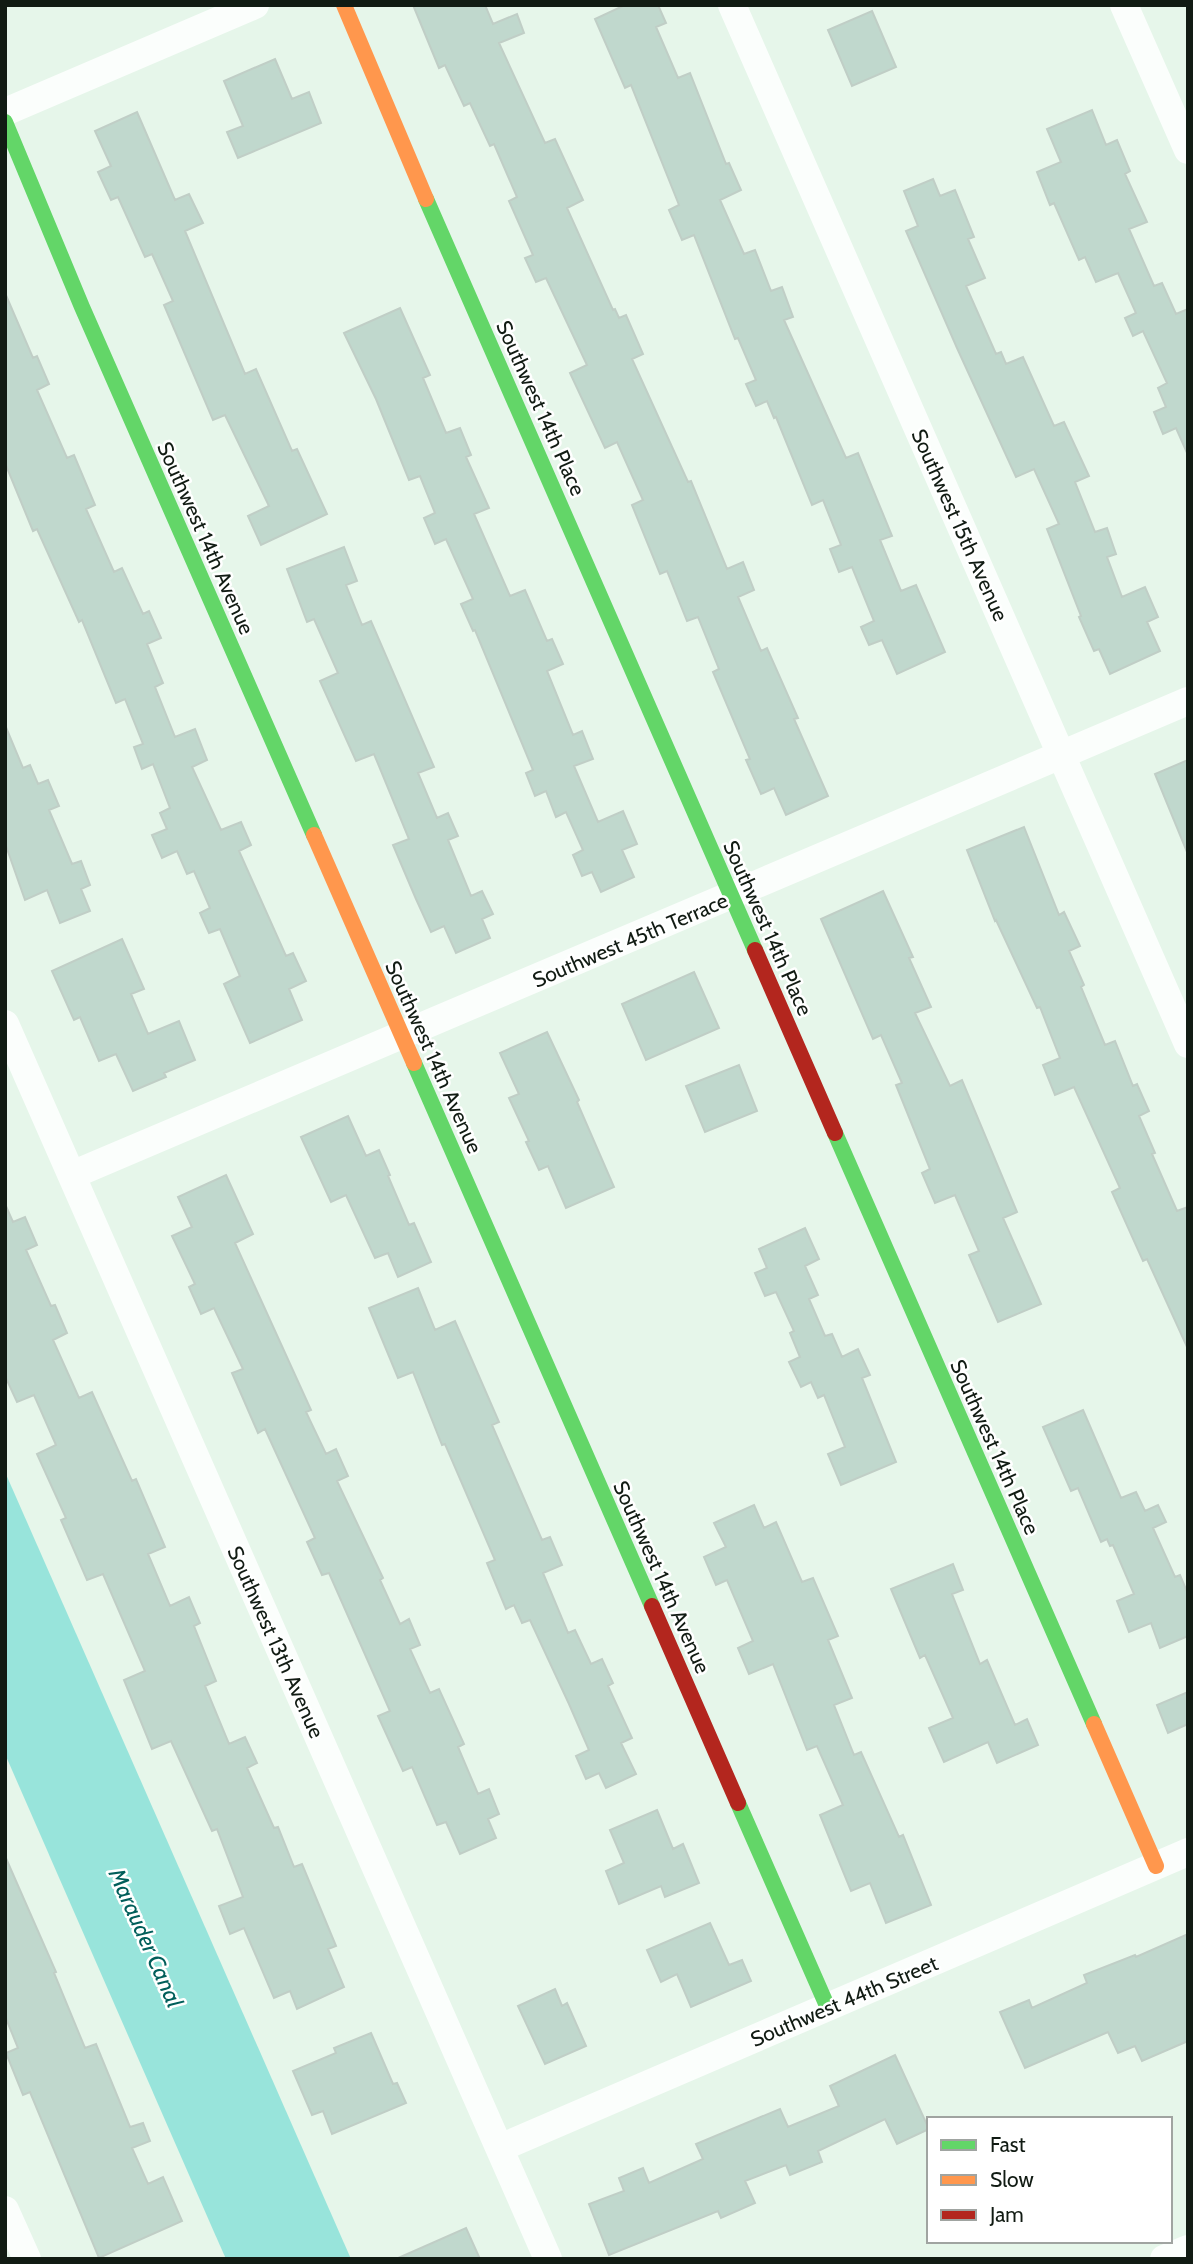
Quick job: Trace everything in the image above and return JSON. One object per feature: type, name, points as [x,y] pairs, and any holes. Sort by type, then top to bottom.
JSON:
[{"type":"street","points":[[5,112],[255,5]]},
{"type":"street","name":"Southwest 14th Place","points":[[344,5],[382,99],[1156,1866]]},
{"type":"street","name":"Southwest 15th Avenue","points":[[732,5],[1188,1044]]},
{"type":"street","points":[[1124,5],[1188,150]]},
{"type":"street","name":"Southwest 14th Avenue","points":[[5,122],[82,307],[828,2008]]},
{"type":"street","name":"Southwest 45th Terrace","points":[[72,1175],[732,897],[1188,701]]},
{"type":"street","name":"Southwest 13th Avenue","points":[[5,1024],[548,2259]]},
{"type":"street","name":"Southwest 44th Street","points":[[500,2148],[1188,1852]]},
{"type":"street","points":[[5,2210],[27,2259]]},
{"type":"street","points":[[1164,2259],[1188,2249]]},
{"type":"water","name":"Marauder Canal","points":[[5,1472],[351,2259],[226,2259],[214,2232],[5,1754]]},
{"type":"building","points":[[413,5],[485,5],[493,24],[517,14],[524,33],[499,43],[545,143],[555,139],[583,200],[567,208],[613,310],[615,309],[619,318],[626,315],[643,354],[632,359],[688,482],[691,481],[727,569],[743,562],[754,590],[738,597],[761,651],[767,648],[828,796],[786,815],[774,788],[761,794],[746,760],[750,759],[713,672],[719,669],[698,617],[687,621],[667,571],[660,574],[632,505],[643,500],[617,442],[605,448],[570,373],[587,365],[546,278],[536,282],[525,258],[533,255],[509,201],[517,197],[494,144],[490,146],[470,103],[464,106],[445,65],[439,68]]},
{"type":"building","points":[[625,5],[658,5],[666,23],[656,27],[678,78],[690,73],[726,164],[729,163],[741,190],[720,200],[744,254],[755,250],[771,291],[782,287],[793,317],[784,320],[846,458],[858,453],[892,536],[880,540],[901,591],[916,585],[945,652],[897,674],[882,640],[869,645],[861,627],[874,621],[852,567],[839,572],[830,549],[841,545],[823,500],[812,505],[767,401],[756,406],[746,384],[756,380],[738,338],[735,339],[694,235],[682,240],[669,210],[679,205],[631,85],[625,88],[595,19]]},
{"type":"building","points":[[872,11],[896,67],[852,86],[828,30]]},
{"type":"building","points":[[275,59],[292,99],[309,92],[321,123],[238,158],[227,132],[243,126],[224,81]]},
{"type":"building","points":[[1092,110],[1106,145],[1117,140],[1130,171],[1125,174],[1147,222],[1129,229],[1154,286],[1162,283],[1176,314],[1188,309],[1188,455],[1176,428],[1163,434],[1154,412],[1166,407],[1158,388],[1167,383],[1143,331],[1133,336],[1125,318],[1136,313],[1118,273],[1096,282],[1085,257],[1079,260],[1054,203],[1050,205],[1037,172],[1061,162],[1047,129]]},
{"type":"building","points":[[137,112],[175,200],[189,194],[203,223],[185,231],[245,374],[256,369],[292,451],[297,449],[327,514],[261,545],[248,516],[269,506],[225,415],[213,420],[164,305],[173,301],[152,254],[145,257],[118,197],[111,200],[98,172],[111,166],[95,131]]},
{"type":"building","points":[[933,179],[940,196],[955,190],[974,237],[968,239],[985,278],[966,286],[996,354],[1001,352],[1006,364],[1023,357],[1054,426],[1064,422],[1089,476],[1075,482],[1095,532],[1107,528],[1116,554],[1107,557],[1122,597],[1145,587],[1158,617],[1147,622],[1160,651],[1110,674],[1099,649],[1094,651],[1079,617],[1081,616],[1047,529],[1059,524],[1034,469],[1016,477],[906,231],[918,226],[904,191]]},
{"type":"building","points":[[5,293],[33,358],[37,356],[49,384],[37,390],[67,458],[74,455],[95,505],[86,509],[114,572],[122,568],[143,614],[149,611],[161,638],[147,644],[163,683],[155,687],[175,737],[195,729],[207,760],[192,767],[221,830],[241,822],[251,845],[239,851],[286,956],[293,953],[306,981],[289,989],[302,1020],[250,1043],[224,984],[240,976],[220,929],[209,933],[200,913],[210,908],[194,871],[187,874],[177,851],[162,858],[152,835],[167,829],[160,813],[170,808],[153,764],[142,769],[134,747],[143,744],[125,699],[116,703],[82,620],[79,622],[37,529],[33,531],[5,463]]},
{"type":"building","points":[[400,308],[430,375],[423,378],[446,433],[460,428],[471,455],[466,457],[489,508],[474,514],[510,596],[525,590],[547,641],[552,639],[563,664],[547,671],[573,735],[582,731],[593,759],[574,766],[598,822],[623,811],[637,844],[622,850],[634,877],[601,892],[592,872],[582,876],[573,855],[583,850],[566,812],[556,817],[546,791],[535,796],[526,773],[533,770],[475,630],[473,631],[461,604],[473,599],[446,539],[435,544],[424,518],[435,513],[420,476],[409,480],[376,399],[344,333]]},
{"type":"building","points":[[344,547],[357,581],[346,585],[362,625],[371,621],[434,767],[418,773],[437,818],[448,813],[458,836],[448,840],[471,896],[482,891],[493,914],[482,919],[490,938],[456,953],[444,926],[431,932],[393,845],[409,839],[374,754],[356,761],[320,681],[338,673],[314,619],[307,622],[287,569]]},
{"type":"building","points":[[5,725],[23,768],[30,765],[38,784],[48,780],[59,806],[49,810],[72,864],[81,861],[90,885],[81,889],[90,911],[60,923],[47,890],[25,900],[5,843]]},
{"type":"building","points":[[1188,760],[1188,852],[1187,852],[1155,774]]},
{"type":"building","points":[[1024,827],[1059,915],[1064,912],[1080,946],[1069,951],[1105,1045],[1115,1041],[1133,1086],[1137,1084],[1149,1111],[1139,1116],[1155,1153],[1152,1154],[1177,1211],[1188,1207],[1188,1349],[1147,1259],[1143,1261],[1112,1192],[1120,1188],[1074,1087],[1055,1095],[1043,1065],[1060,1058],[1040,1007],[1037,1008],[995,921],[967,850]]},
{"type":"building","points":[[883,891],[913,957],[909,958],[931,1007],[915,1013],[950,1086],[962,1080],[1017,1212],[1003,1218],[1041,1304],[998,1322],[969,1255],[979,1251],[955,1195],[935,1203],[922,1173],[930,1169],[896,1085],[902,1083],[881,1035],[873,1039],[821,919]]},
{"type":"building","points":[[122,939],[144,989],[131,994],[148,1034],[179,1021],[195,1060],[164,1073],[166,1077],[133,1091],[116,1054],[99,1061],[80,1017],[74,1020],[52,971]]},
{"type":"building","points":[[694,972],[719,1028],[646,1060],[622,1004]]},
{"type":"building","points":[[547,1032],[579,1100],[577,1102],[614,1187],[566,1208],[548,1166],[539,1170],[526,1142],[529,1141],[509,1098],[519,1094],[500,1053]]},
{"type":"building","points":[[739,1065],[757,1111],[705,1132],[686,1086]]},
{"type":"building","points":[[348,1116],[366,1156],[379,1150],[409,1225],[414,1223],[431,1262],[398,1277],[388,1253],[375,1258],[346,1195],[331,1202],[301,1137]]},
{"type":"building","points":[[226,1175],[253,1234],[235,1243],[311,1410],[306,1412],[326,1454],[336,1449],[348,1476],[337,1481],[383,1578],[380,1580],[400,1624],[409,1619],[420,1645],[410,1649],[430,1693],[439,1689],[464,1744],[458,1747],[478,1794],[489,1789],[499,1814],[488,1819],[496,1838],[460,1854],[446,1822],[437,1825],[412,1767],[403,1771],[378,1716],[390,1711],[329,1573],[322,1575],[307,1542],[315,1538],[265,1429],[258,1433],[232,1373],[243,1369],[214,1308],[201,1314],[189,1287],[195,1284],[172,1236],[192,1227],[178,1197]]},
{"type":"building","points":[[5,1204],[13,1222],[25,1217],[37,1245],[26,1250],[51,1306],[55,1305],[67,1333],[53,1340],[79,1398],[92,1392],[132,1481],[136,1479],[165,1547],[148,1554],[170,1606],[189,1597],[200,1623],[194,1626],[216,1681],[205,1686],[229,1744],[245,1737],[257,1763],[247,1768],[274,1828],[278,1827],[294,1867],[302,1864],[336,1946],[328,1949],[344,1987],[297,2009],[290,1991],[274,1998],[244,1928],[230,1934],[219,1906],[243,1897],[217,1829],[212,1831],[171,1741],[152,1749],[124,1680],[145,1671],[103,1574],[87,1580],[61,1520],[66,1518],[37,1454],[56,1445],[34,1395],[17,1402],[5,1376]]},
{"type":"building","points":[[805,1228],[819,1259],[805,1266],[818,1295],[809,1299],[825,1336],[832,1334],[842,1357],[858,1349],[870,1375],[862,1378],[896,1462],[841,1485],[828,1454],[845,1447],[824,1395],[818,1398],[811,1382],[801,1387],[789,1362],[800,1357],[790,1333],[794,1331],[776,1292],[765,1296],[755,1273],[767,1268],[759,1249]]},
{"type":"building","points":[[418,1288],[435,1330],[455,1321],[499,1422],[492,1425],[542,1540],[550,1537],[562,1565],[543,1573],[568,1633],[575,1630],[591,1664],[602,1659],[613,1683],[608,1686],[632,1738],[621,1743],[636,1774],[606,1788],[599,1773],[586,1779],[576,1756],[589,1750],[569,1704],[530,1620],[522,1623],[514,1605],[506,1609],[487,1563],[495,1560],[445,1444],[442,1445],[413,1372],[398,1378],[369,1308]]},
{"type":"building","points":[[1083,1410],[1121,1498],[1136,1492],[1145,1511],[1158,1505],[1166,1522],[1153,1528],[1175,1577],[1180,1575],[1188,1594],[1188,1636],[1160,1648],[1151,1623],[1129,1632],[1117,1601],[1134,1594],[1113,1545],[1110,1546],[1107,1539],[1101,1542],[1078,1488],[1071,1491],[1043,1427]]},
{"type":"building","points":[[754,1505],[764,1528],[776,1522],[802,1582],[813,1578],[838,1636],[828,1640],[852,1698],[834,1705],[854,1755],[861,1752],[899,1837],[903,1835],[931,1905],[886,1923],[870,1883],[851,1891],[820,1815],[843,1805],[817,1746],[807,1750],[773,1664],[749,1674],[738,1648],[753,1641],[727,1580],[716,1585],[704,1557],[726,1547],[714,1523]]},
{"type":"building","points":[[953,1564],[963,1590],[952,1594],[980,1664],[987,1660],[1015,1725],[1027,1719],[1038,1745],[997,1763],[988,1742],[944,1762],[929,1728],[953,1718],[925,1655],[920,1658],[891,1589]]},
{"type":"building","points":[[1188,1692],[1188,1724],[1168,1733],[1157,1705]]},
{"type":"building","points":[[657,1810],[673,1849],[683,1844],[699,1883],[665,1897],[661,1886],[619,1904],[606,1871],[624,1863],[610,1830]]},
{"type":"building","points":[[5,1856],[56,1972],[54,1973],[85,2048],[96,2044],[130,2127],[143,2123],[150,2141],[132,2148],[148,2184],[163,2177],[182,2221],[99,2258],[30,2092],[23,2095],[6,2053],[18,2048],[5,2016]]},
{"type":"building","points":[[710,1923],[729,1965],[742,1960],[751,1981],[691,2007],[677,1974],[661,1982],[647,1950]]},
{"type":"building","points":[[1188,1934],[1188,2041],[1142,2061],[1135,2046],[1118,2053],[1108,2032],[1025,2068],[1000,2012],[1029,2000],[1032,2008],[1087,1983],[1084,1975],[1135,1955],[1136,1957]]},
{"type":"building","points":[[555,1989],[562,2006],[567,2003],[586,2046],[545,2064],[518,2006]]},
{"type":"building","points":[[371,2033],[393,2084],[397,2083],[406,2103],[332,2134],[323,2111],[312,2115],[293,2071],[336,2053],[334,2048]]},
{"type":"building","points":[[895,2055],[927,2130],[897,2144],[885,2119],[818,2151],[822,2162],[790,2175],[786,2165],[745,2181],[755,2203],[721,2218],[718,2211],[609,2255],[589,2204],[624,2191],[619,2178],[643,2168],[649,2183],[703,2159],[696,2144],[780,2109],[788,2127],[839,2106],[830,2086]]},
{"type":"building","points":[[466,2228],[480,2259],[396,2259]]},
{"type":"traffic: fast","points":[[5,122],[82,307],[314,835]]},
{"type":"traffic: fast","points":[[426,199],[755,950]]},
{"type":"traffic: fast","points":[[414,1063],[652,1606]]},
{"type":"traffic: fast","points":[[835,1133],[1094,1724]]},
{"type":"traffic: fast","points":[[738,1803],[828,2008]]},
{"type":"traffic: slow","points":[[344,5],[426,199]]},
{"type":"traffic: slow","points":[[314,835],[414,1063]]},
{"type":"traffic: slow","points":[[1094,1724],[1156,1866]]},
{"type":"traffic: jam","points":[[755,950],[835,1133]]},
{"type":"traffic: jam","points":[[652,1606],[738,1803]]}]
